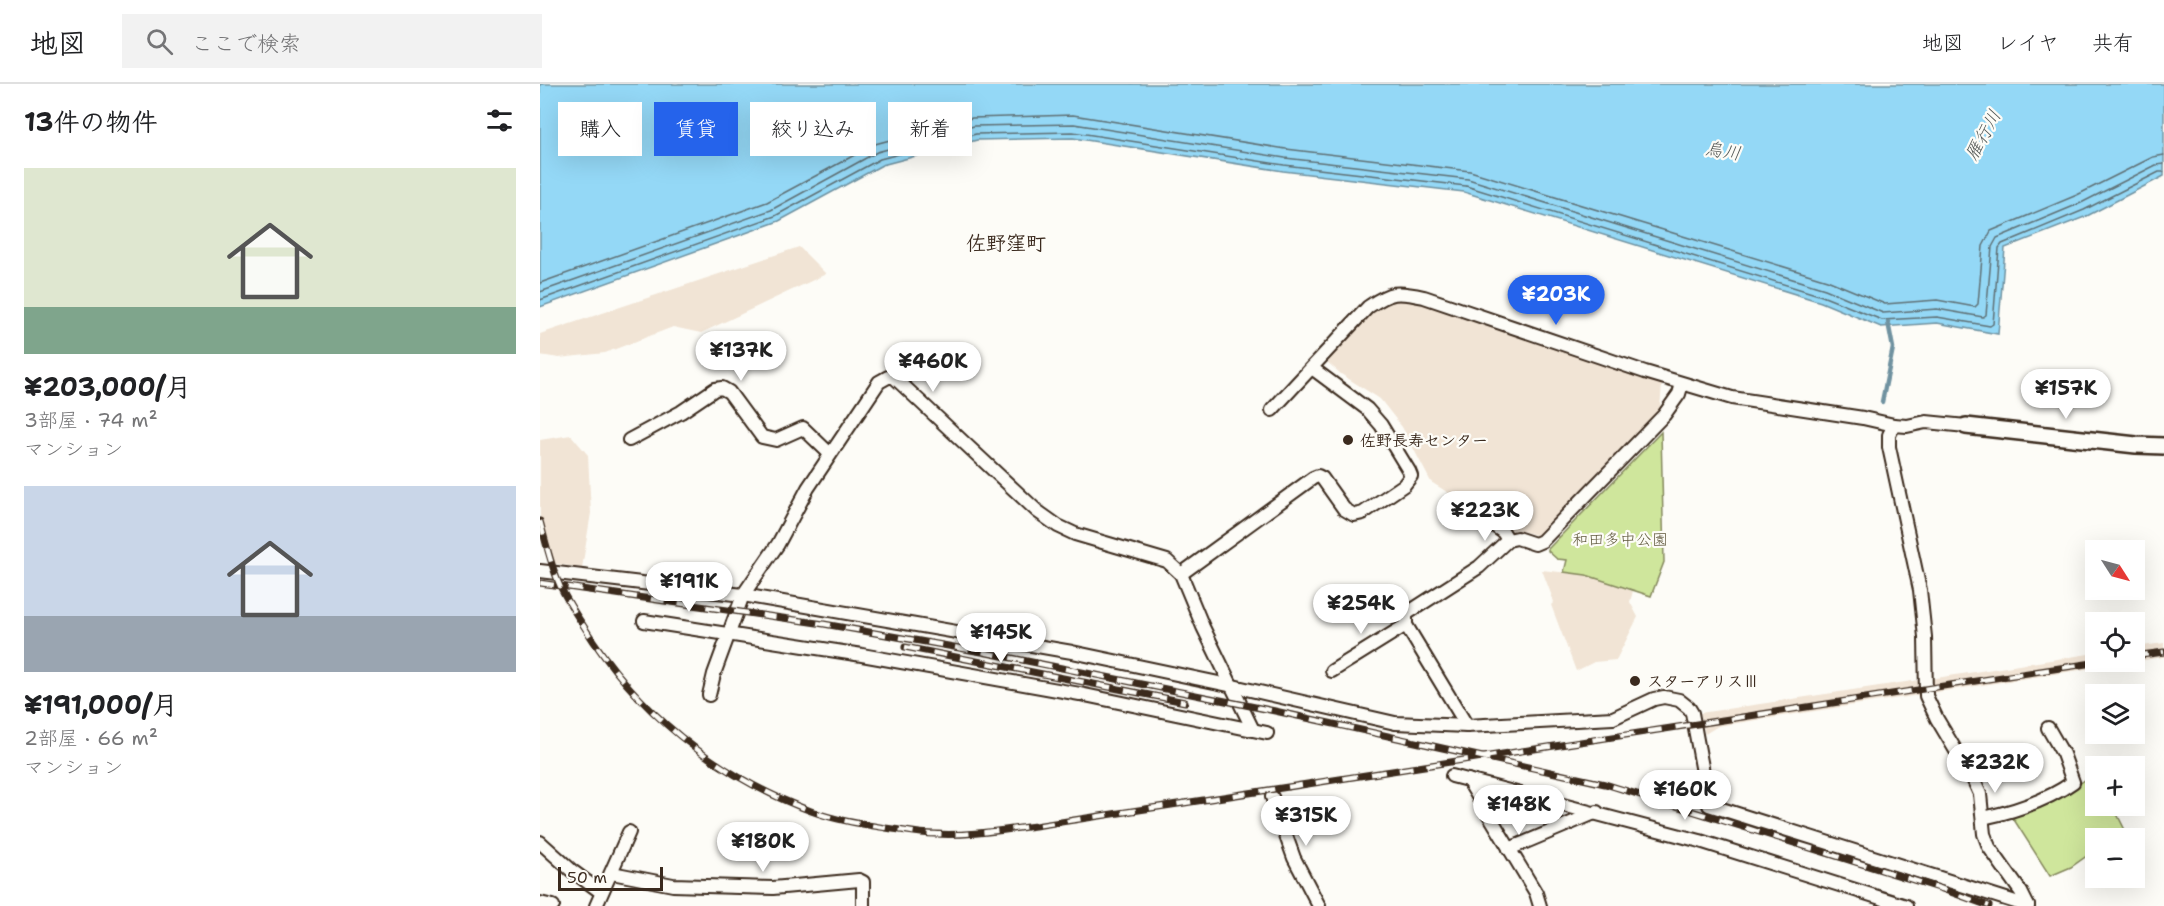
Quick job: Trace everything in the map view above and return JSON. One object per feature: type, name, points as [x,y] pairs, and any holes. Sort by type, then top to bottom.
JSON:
[{"type":"street","points":[[1272,410],[1368,307],[1384,296],[1402,292],[1424,297],[1682,384],[1742,400],[1863,418],[1893,425],[1907,426],[1926,422],[2136,445],[2164,446]]},
{"type":"street","points":[[1181,574],[1312,478],[1317,476],[1322,478],[1344,509],[1354,515],[1363,513],[1411,477],[1410,471],[1381,425],[1367,410],[1312,368]]},
{"type":"street","points":[[709,695],[714,674],[743,596],[778,544],[808,488],[879,382],[888,377],[894,377],[1037,511],[1058,526],[1103,543],[1167,561],[1181,574],[1203,627],[1253,730]]},
{"type":"street","points":[[1467,726],[1406,625],[1406,614],[1479,567],[1508,540],[1517,538],[1535,544],[1547,536],[1671,408],[1682,384]]},
{"type":"street","points":[[629,440],[681,412],[715,389],[722,388],[729,392],[762,437],[776,440],[803,428],[831,454]]},
{"type":"street","points":[[1893,425],[1889,435],[1890,447],[1923,612],[1926,696],[1937,720],[1980,794],[1984,834],[1989,847],[2021,892],[2028,906]]},
{"type":"street","points":[[1482,517],[1503,532],[1508,540]]},
{"type":"street","points":[[540,571],[743,596],[1072,652],[1395,723],[1467,726],[1613,718],[1654,699],[1673,698],[1684,704],[1692,713],[1709,805],[2028,906]]},
{"type":"street","points":[[644,621],[862,655],[1080,694],[1267,733]]},
{"type":"street","points":[[1332,671],[1406,625]]},
{"type":"street","points":[[1983,818],[2011,812],[2060,792],[2073,782],[2063,754],[2048,729]]},
{"type":"street","points":[[1452,776],[1597,812],[1700,841],[1906,906]]},
{"type":"street","points":[[1468,780],[1536,893],[1540,906]]},
{"type":"street","points":[[1272,797],[1294,858],[1319,906]]},
{"type":"street","points":[[1509,849],[1597,812]]},
{"type":"street","points":[[596,906],[629,832]]},
{"type":"street","points":[[540,842],[571,870],[601,892]]},
{"type":"street","points":[[612,873],[673,885],[773,888],[859,880],[864,886],[863,906]]},
{"type":"street","points":[[540,903],[553,906]]},
{"type":"shaded area","points":[[799,247],[826,274],[701,333],[673,327],[605,353],[559,358],[540,355],[540,334]]},
{"type":"shaded area","points":[[1395,299],[1415,300],[1662,384],[1660,409],[1541,534],[1522,531],[1513,533],[1431,482],[1402,427],[1380,399],[1341,374],[1326,361],[1377,307]]},
{"type":"shaded area","points":[[571,435],[588,455],[591,513],[582,568],[550,563],[540,532],[540,440]]},
{"type":"shaded area","points":[[1542,570],[1586,575],[1633,591],[1630,602],[1638,617],[1616,660],[1594,662],[1576,671],[1551,605],[1554,602]]},
{"type":"shaded area","points":[[2164,643],[2164,657],[2145,660],[2145,646]]},
{"type":"shaded area","points":[[2085,655],[2085,669],[1931,693],[1930,679]]},
{"type":"shaded area","points":[[1919,680],[1920,695],[1718,726],[1705,734],[1700,713]]},
{"type":"green space","name":"和田多中公園","points":[[1661,432],[1664,562],[1651,596],[1586,575],[1564,572],[1567,560],[1557,559],[1548,549]]},
{"type":"green space","points":[[2085,780],[2085,816],[2118,816],[2124,828],[2085,828],[2085,857],[2071,867],[2050,876],[2011,815],[2066,793]]},
{"type":"water","points":[[540,84],[2164,84],[2164,176],[2087,216],[2005,248],[1998,334],[1937,323],[1881,327],[1821,302],[1464,192],[1283,171],[1073,138],[972,141],[972,102],[888,102],[888,156],[916,156],[882,165],[779,221],[540,307]]},
{"type":"waterway","points":[[1882,402],[1893,348],[1888,322]]},
{"type":"railway","points":[[540,521],[557,578],[580,620],[604,656],[628,685],[681,737],[743,779],[811,811],[848,821],[923,833],[972,833],[1035,826],[2085,664]]},
{"type":"railway","points":[[540,583],[824,624],[982,652],[1275,711],[1605,784],[1942,889],[1989,906]]},
{"type":"railway","points":[[905,647],[1185,702]]},
{"type":"railway","points":[[2145,655],[2164,652]]},
{"type":"place","name":"佐野長寿センター","points":[[1348,440]]},
{"type":"place","name":"スターアリスⅢ","points":[[1635,681]]},
{"type":"district","name":"佐野窪町","points":[[1006,243]]},
{"type":"water label","name":"雁行川","points":[[1983,135]]},
{"type":"water label","name":"烏川","points":[[1723,151]]}]
